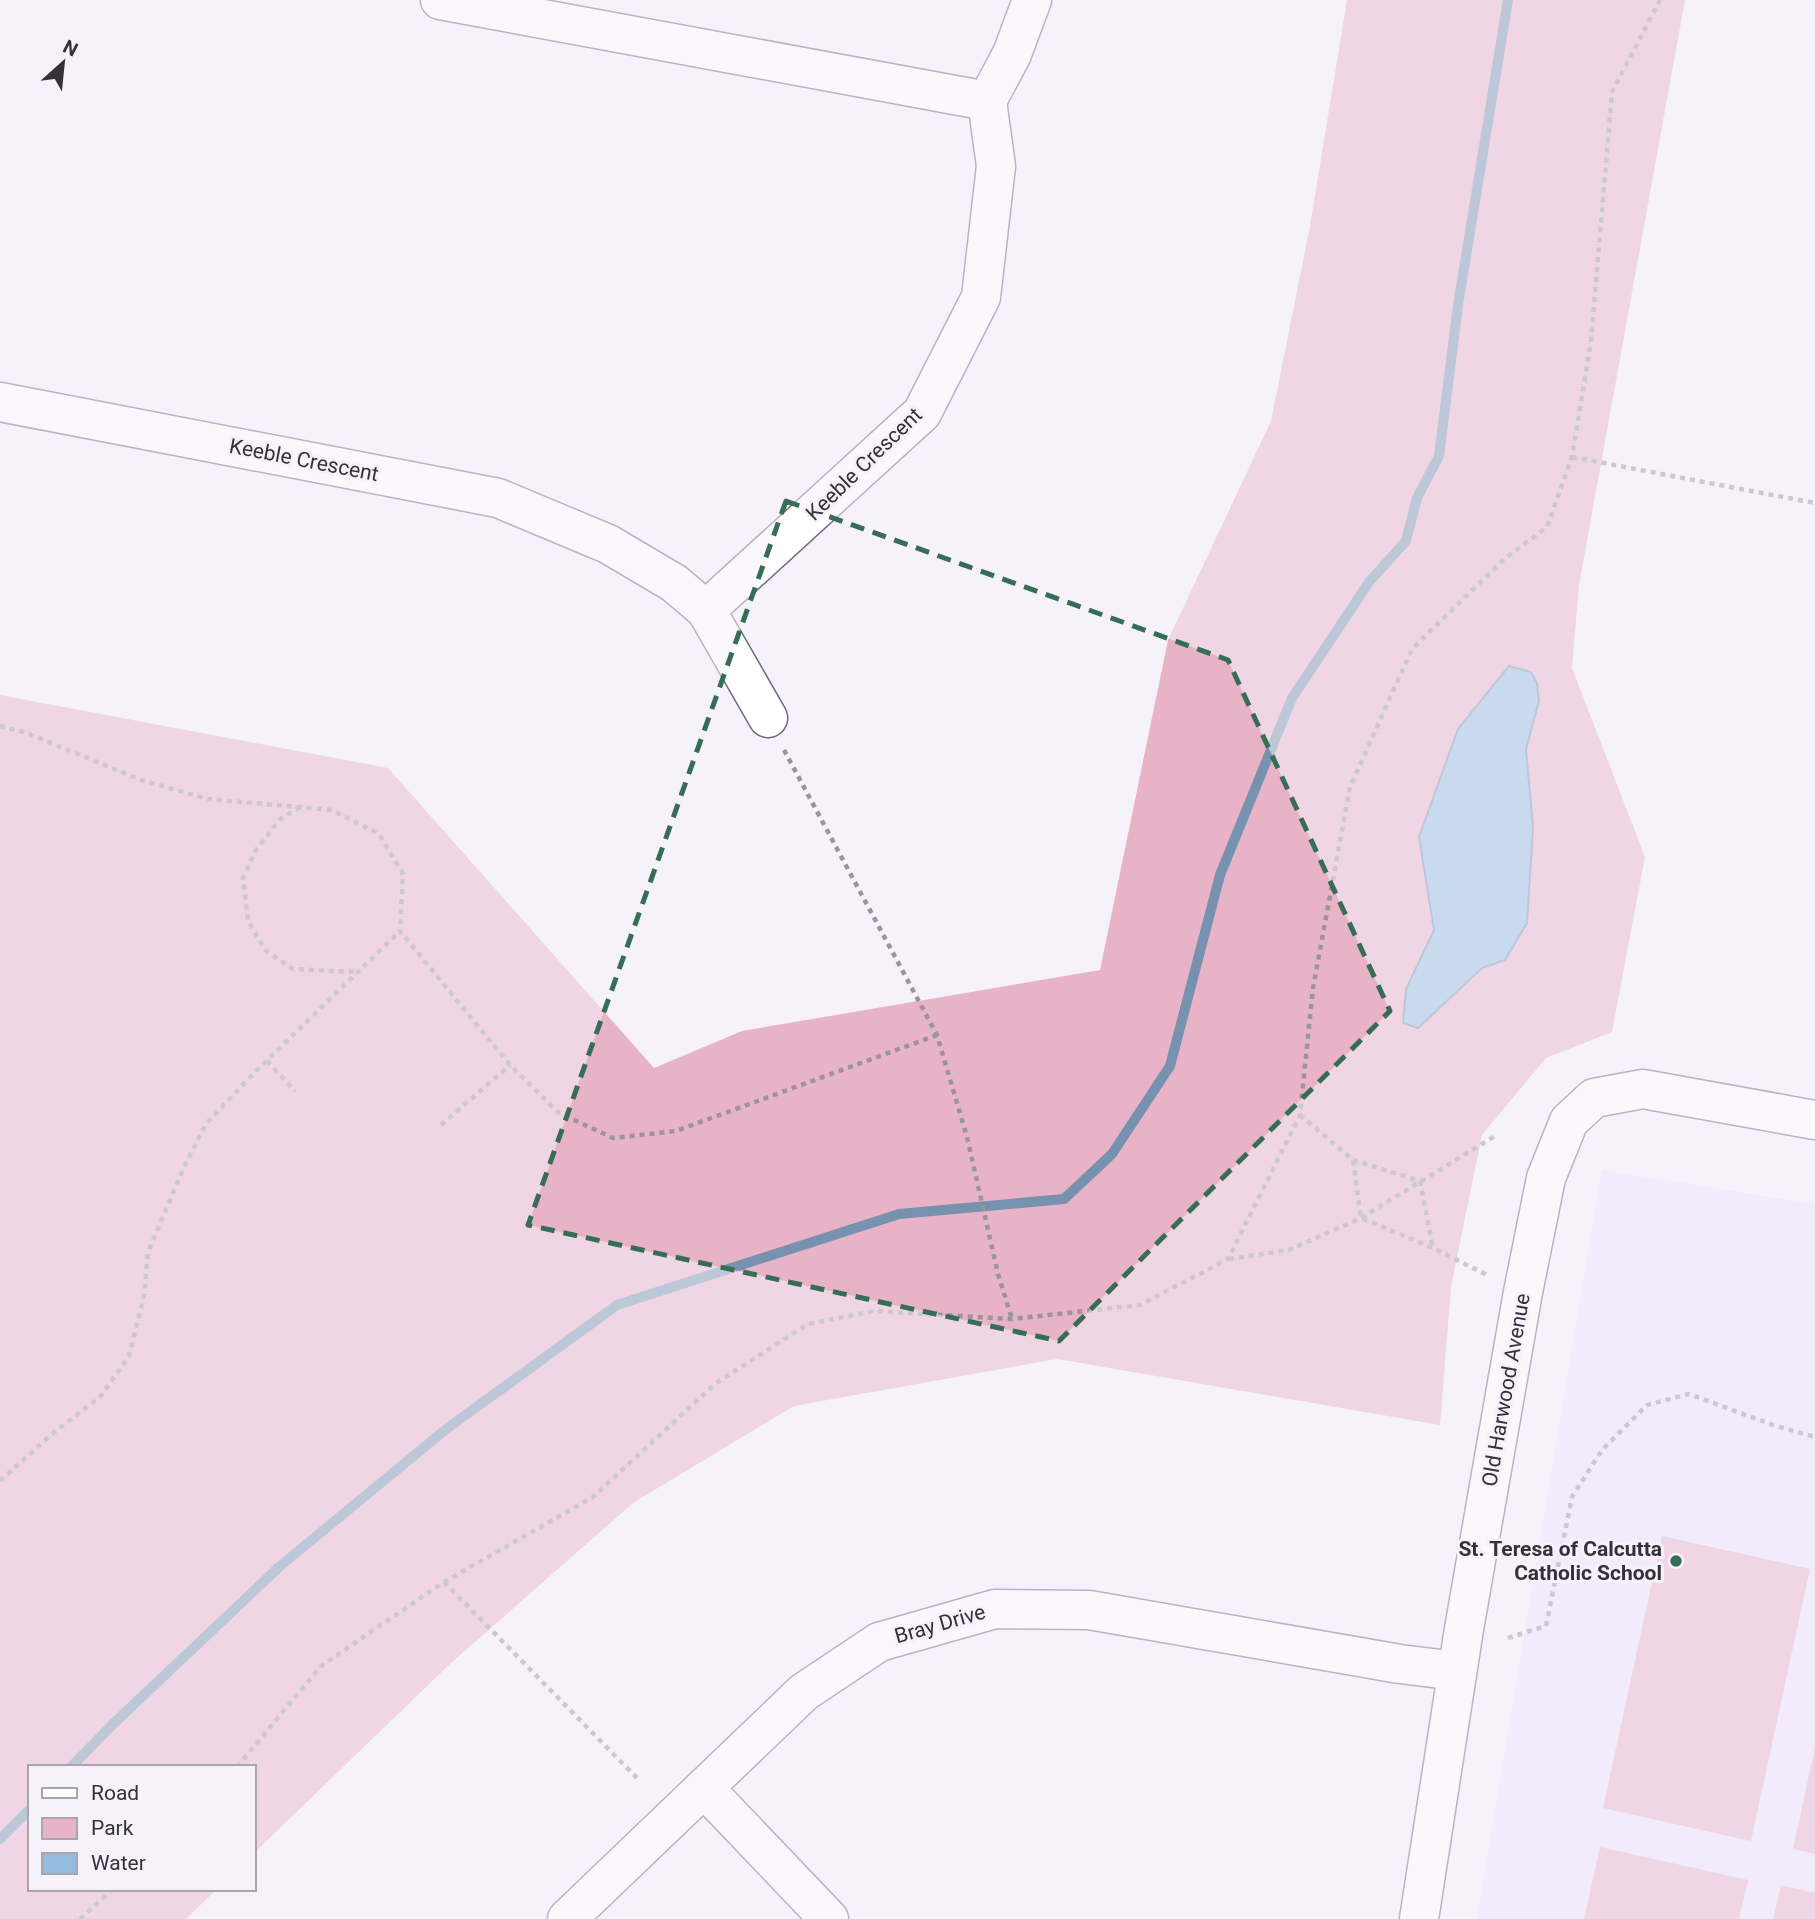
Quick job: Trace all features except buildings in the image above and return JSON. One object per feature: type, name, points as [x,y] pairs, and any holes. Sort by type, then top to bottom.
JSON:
[{"type":"street","points":[[440,0],[987,101],[1012,54],[1032,0]]},
{"type":"street","name":"Keeble Crescent","points":[[0,402],[498,498],[608,544],[674,583],[706,610],[922,412],[981,297],[996,166],[987,101]]},
{"type":"street","points":[[706,610],[768,718]]},
{"type":"street","name":"Old Harwood Avenue","points":[[1419,1919],[1457,1671],[1523,1292],[1546,1178],[1569,1121],[1594,1098],[1643,1089],[1815,1120]]},
{"type":"street","name":"Bray Drive","points":[[567,1919],[804,1692],[879,1642],[995,1609],[1089,1610],[1400,1664],[1457,1671]]},
{"type":"street","points":[[704,1788],[829,1919]]},
{"type":"path","points":[[1228,1259],[1300,1115],[1313,988],[1350,788],[1412,649],[1503,560],[1547,527],[1572,457],[1591,341],[1612,92],[1660,0]]},
{"type":"path","points":[[1572,457],[1815,503]]},
{"type":"path","points":[[768,718],[937,1035],[967,1137],[998,1274],[1012,1319]]},
{"type":"path","points":[[0,726],[27,733],[141,780],[208,799],[332,810],[379,834],[403,874],[400,931],[510,1065],[559,1113],[613,1138],[676,1131],[937,1035]]},
{"type":"path","points":[[300,807],[279,820],[256,850],[243,878],[248,921],[265,950],[293,969],[358,972]]},
{"type":"path","points":[[0,1481],[53,1433],[100,1397],[130,1356],[144,1296],[148,1252],[184,1167],[206,1124],[400,931]]},
{"type":"path","points":[[267,1061],[295,1091]]},
{"type":"path","points":[[441,1125],[510,1065]]},
{"type":"path","points":[[1300,1115],[1353,1160],[1420,1181]]},
{"type":"path","points":[[239,1765],[321,1666],[444,1582],[593,1497],[716,1383],[808,1324],[875,1311],[1012,1319],[1140,1305],[1228,1259],[1289,1250],[1361,1218],[1495,1136]]},
{"type":"path","points":[[1353,1160],[1361,1218]]},
{"type":"path","points":[[1420,1181],[1433,1248]]},
{"type":"path","points":[[1361,1218],[1433,1248],[1523,1292]]},
{"type":"path","points":[[1508,1638],[1546,1626],[1573,1497],[1602,1450],[1647,1405],[1689,1394],[1773,1425],[1815,1437]]},
{"type":"path","points":[[444,1582],[640,1781]]},
{"type":"path","points":[[80,1919],[111,1891]]},
{"type":"highlighted area","points":[[786,501],[1228,660],[1390,1011],[1059,1341],[528,1225]]},
{"type":"shaded area","name":"St. Teresa of Calcutta Catholic School","points":[[1602,1170],[1815,1204],[1815,1919],[1477,1919]]},
{"type":"green space","points":[[1347,0],[1685,0],[1579,585],[1572,668],[1645,857],[1612,1032],[1546,1058],[1482,1135],[1451,1287],[1440,1425],[1057,1359],[794,1406],[633,1503],[451,1663],[256,1851],[256,1765],[28,1765],[28,1891],[215,1891],[186,1919],[0,1919],[0,695],[388,768],[654,1068],[742,1031],[1100,970],[1168,640],[1271,421],[1310,226]]},
{"type":"green space","points":[[1662,1536],[1810,1569],[1751,1841],[1603,1808]]},
{"type":"green space","points":[[1815,1747],[1815,1854],[1793,1849]]},
{"type":"green space","points":[[1600,1847],[1748,1880],[1739,1919],[1584,1919]]},
{"type":"green space","points":[[1781,1885],[1815,1893],[1815,1919],[1773,1919]]},
{"type":"water","points":[[1509,666],[1531,672],[1537,683],[1539,701],[1526,749],[1533,828],[1527,923],[1505,960],[1482,968],[1418,1028],[1403,1023],[1406,989],[1434,930],[1419,837],[1458,729]]},
{"type":"waterway","points":[[73,1765],[279,1567],[445,1430],[617,1305],[899,1214],[1064,1199],[1112,1154],[1170,1066],[1220,875],[1292,698],[1369,582],[1406,541],[1417,498],[1439,456],[1458,305],[1508,0]]},
{"type":"waterway","points":[[0,1839],[28,1811]]},
{"type":"place","name":"St. Teresa of Calcutta Catholic School","points":[[1676,1561]]}]
